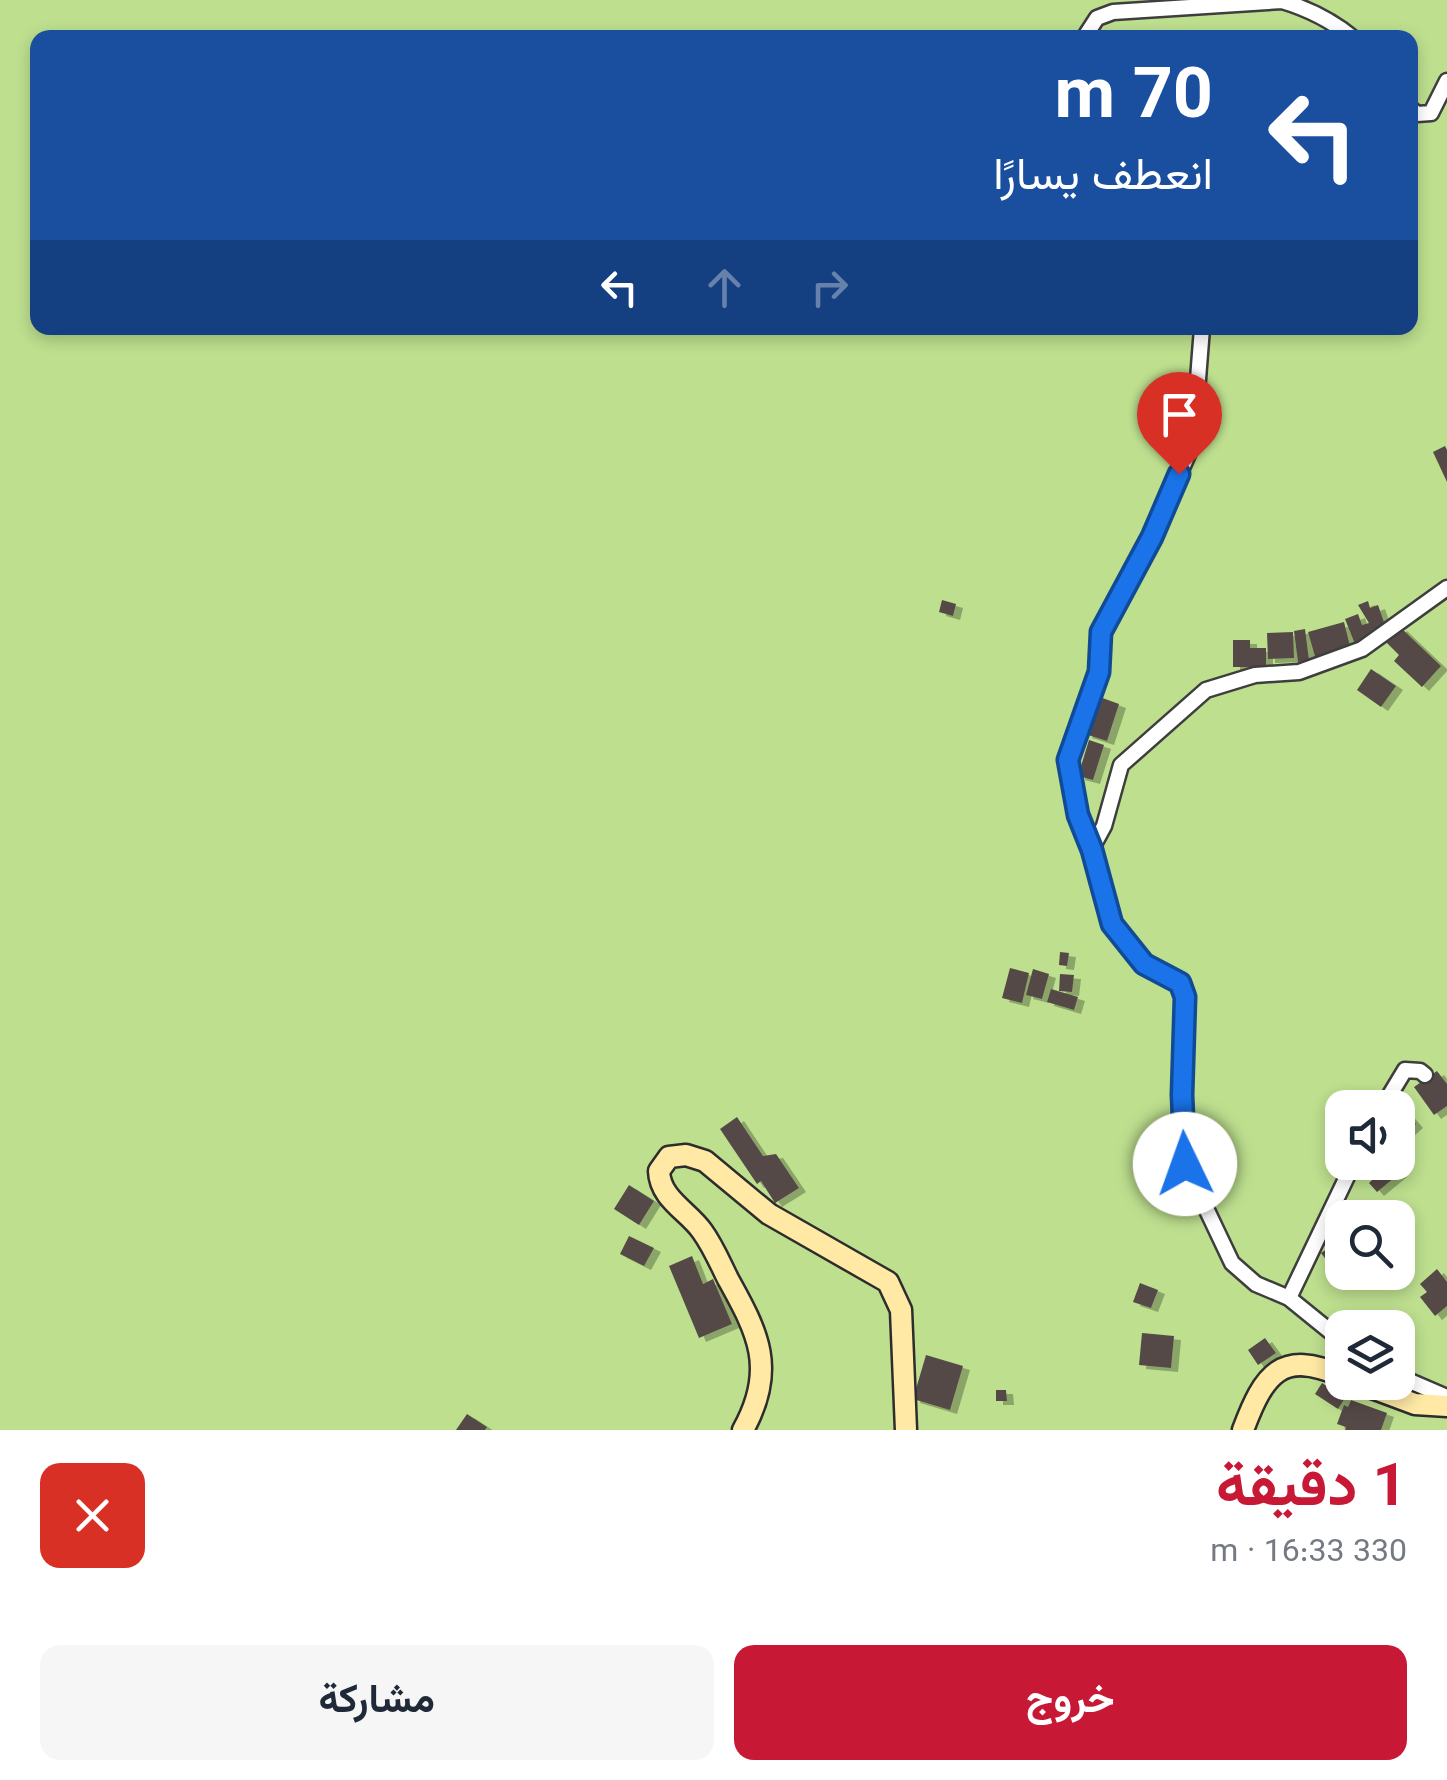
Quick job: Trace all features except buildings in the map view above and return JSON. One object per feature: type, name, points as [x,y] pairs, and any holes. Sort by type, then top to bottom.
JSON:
[{"type":"main road","points":[[743,1430],[760,1378],[756,1330],[704,1234],[661,1184],[658,1171],[669,1157],[686,1155],[705,1160],[768,1214],[888,1282],[900,1303],[906,1430]]},
{"type":"main road","points":[[1243,1430],[1265,1381],[1276,1371],[1305,1365],[1325,1368]]},
{"type":"main road","points":[[1404,1400],[1447,1406]]},
{"type":"street","points":[[1089,30],[1097,18],[1113,12],[1282,1],[1307,8],[1343,30]]},
{"type":"street","points":[[1418,114],[1431,113],[1447,82]]},
{"type":"street","points":[[1201,335],[1193,443],[1152,537],[1101,632],[1099,672],[1068,760],[1078,815],[1112,924],[1144,964],[1180,983],[1185,997],[1185,1164],[1232,1263],[1256,1284],[1289,1298],[1325,1327]]},
{"type":"street","points":[[1092,850],[1104,826],[1122,765],[1206,690],[1255,675],[1299,672],[1362,649],[1447,588]]},
{"type":"street","points":[[1392,1090],[1404,1070],[1420,1071],[1425,1076]]},
{"type":"street","points":[[1289,1298],[1345,1180]]},
{"type":"street","points":[[1415,1383],[1447,1396]]},
{"type":"green space","points":[[0,0],[1447,0],[1447,1430],[0,1430]]},
{"type":"route","points":[[1179,474],[1152,537],[1101,632],[1099,672],[1068,760],[1078,815],[1112,924],[1144,964],[1180,983],[1185,997],[1185,1164]]}]
